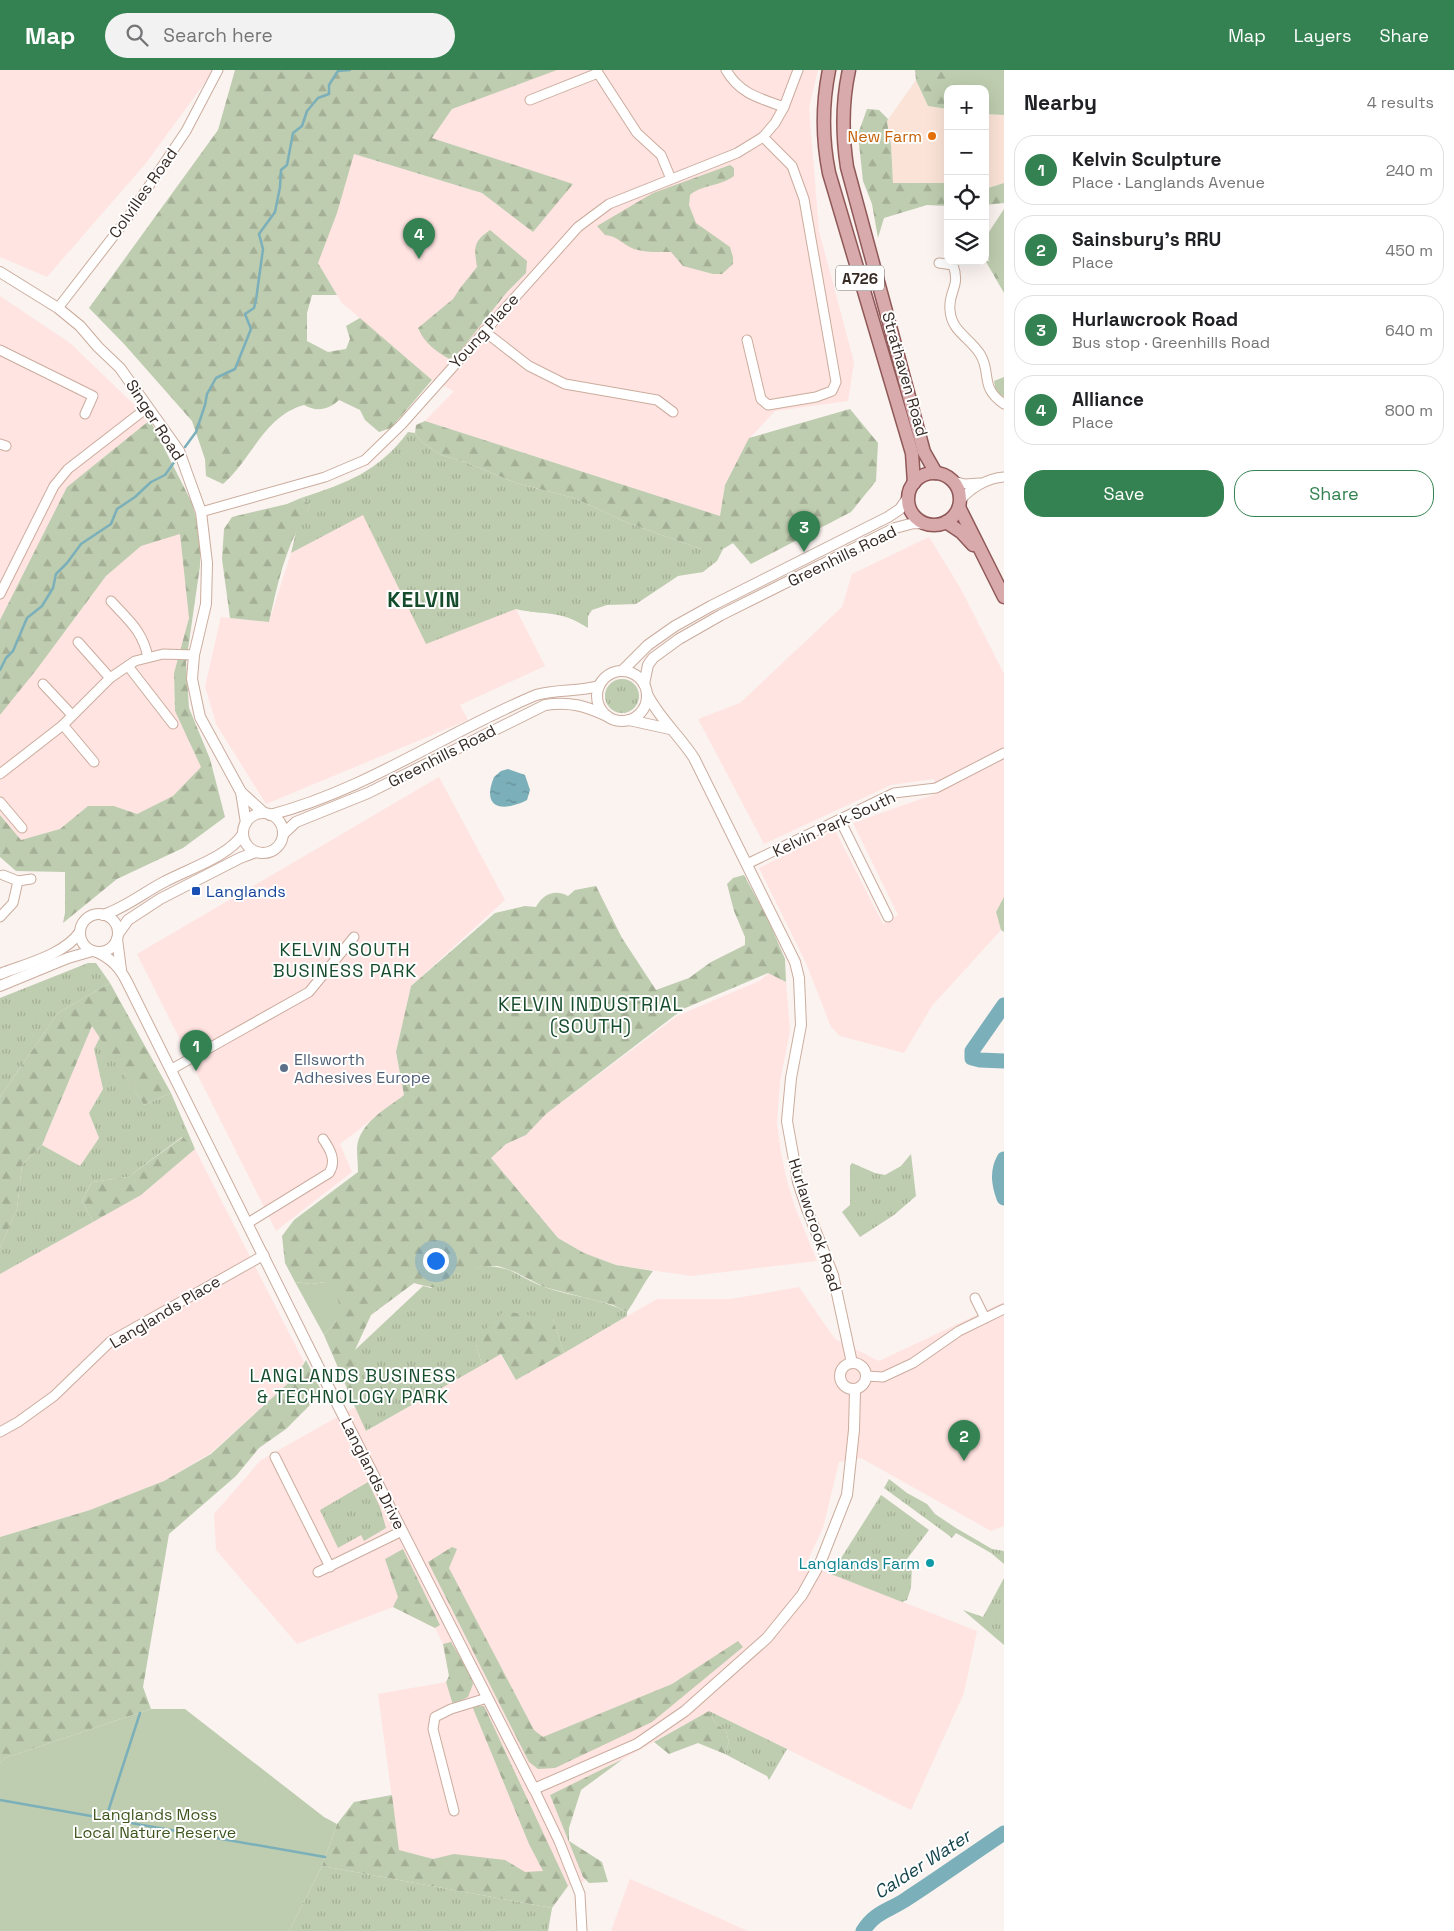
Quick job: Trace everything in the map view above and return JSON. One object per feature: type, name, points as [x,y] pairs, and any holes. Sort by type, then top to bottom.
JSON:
[{"type":"main road","name":"Strathaven Road","points":[[829,70],[824,102],[823,127],[829,173],[909,444],[913,460],[914,483]]},
{"type":"main road","name":"Strathaven Road","points":[[848,70],[843,114],[847,167],[924,452],[936,473]]},
{"type":"main road","points":[[914,483],[922,476],[936,473],[945,475],[953,481],[960,493],[960,504],[984,559],[1004,597]]},
{"type":"main road","name":"A726","points":[[909,496],[914,483]]},
{"type":"main road","points":[[909,496],[909,506],[913,514],[920,521],[929,524],[946,522],[954,516],[960,504]]},
{"type":"main road","points":[[946,522],[961,532],[984,559]]},
{"type":"street","name":"Colvilles Road","points":[[58,308],[126,220],[186,131],[218,70]]},
{"type":"street","points":[[726,70],[733,81],[750,95],[784,107]]},
{"type":"street","name":"Young Place","points":[[202,512],[325,477],[365,460],[402,424],[578,227],[609,204],[737,153],[763,137],[775,123],[784,107],[798,70]]},
{"type":"street","points":[[530,100],[598,73],[637,133],[661,155],[671,179]]},
{"type":"street","points":[[747,340],[761,399],[768,405],[816,397],[832,391],[836,382],[804,199],[792,166],[763,137]]},
{"type":"street","points":[[939,262],[944,262]]},
{"type":"street","points":[[954,265],[957,280],[950,300],[952,322],[980,354],[992,395],[1004,404]]},
{"type":"street","name":"Singer Road","points":[[0,272],[58,308],[80,326],[120,368],[179,451],[202,512],[207,563],[206,604],[194,655],[192,679],[200,717],[241,792],[246,823]]},
{"type":"street","points":[[484,331],[529,366],[565,384],[657,400],[673,412]]},
{"type":"street","points":[[0,350],[93,396],[85,414]]},
{"type":"street","points":[[0,594],[54,486],[68,469],[148,407]]},
{"type":"street","points":[[953,481],[974,484],[1004,477]]},
{"type":"street","points":[[960,504],[970,491],[988,481]]},
{"type":"street","name":"Greenhills Road","points":[[622,671],[648,644],[676,626],[711,606],[888,517],[900,509],[909,496]]},
{"type":"street","name":"Greenhills Road","points":[[646,689],[648,665],[659,652],[721,615],[895,528],[914,523],[929,524]]},
{"type":"street","points":[[111,601],[139,632],[144,641],[148,657]]},
{"type":"street","points":[[78,642],[110,678]]},
{"type":"street","points":[[0,774],[63,725],[110,678],[135,661],[163,654],[194,655]]},
{"type":"street","points":[[128,666],[173,724]]},
{"type":"street","points":[[629,720],[637,716],[642,710],[646,702],[646,689],[635,674],[622,671],[610,674],[599,686],[597,692],[598,706],[607,716],[615,720],[629,720],[670,729]]},
{"type":"street","points":[[43,684],[72,715]]},
{"type":"street","name":"Greenhills Road","points":[[267,814],[304,806],[360,783],[536,695],[553,691],[583,690],[599,686]]},
{"type":"street","name":"Hurlawcrook Road","points":[[646,689],[653,706],[670,729],[681,738],[694,758],[794,960],[799,978],[801,1025],[791,1078],[787,1121],[798,1182],[833,1275],[852,1363]]},
{"type":"street","name":"Greenhills Road","points":[[283,834],[296,822],[368,793],[545,705],[572,704],[607,716]]},
{"type":"street","points":[[63,725],[94,762]]},
{"type":"street","name":"Kelvin Park South","points":[[747,864],[894,793],[936,788],[1004,753]]},
{"type":"street","name":"Singer Road","points":[[241,792],[267,814]]},
{"type":"street","points":[[0,802],[22,828]]},
{"type":"street","points":[[0,974],[61,949],[74,940],[86,921],[96,915],[102,915],[127,905],[163,883],[229,849],[243,834],[246,823],[253,816],[267,814],[280,822],[283,834],[280,844],[276,848],[240,858],[160,899],[128,920],[115,943],[108,950],[68,958],[0,986]]},
{"type":"street","points":[[840,820],[888,917]]},
{"type":"street","points":[[243,834],[247,845],[256,852]]},
{"type":"street","points":[[3,875],[18,881],[31,879]]},
{"type":"street","points":[[0,917],[13,903],[18,881]]},
{"type":"street","points":[[102,915],[113,921],[118,936]]},
{"type":"street","points":[[80,932],[83,943],[95,952]]},
{"type":"street","name":"Langlands Drive","points":[[118,936],[121,970]]},
{"type":"street","points":[[172,1069],[310,992],[354,936]]},
{"type":"street","name":"Langlands Drive","points":[[95,952],[106,956],[121,970],[172,1069],[326,1382],[534,1789]]},
{"type":"street","points":[[248,1224],[330,1173],[334,1165],[333,1160],[323,1139]]},
{"type":"street","name":"Langlands Place","points":[[0,1432],[18,1422],[54,1396],[111,1341],[264,1254]]},
{"type":"street","points":[[975,1298],[985,1318]]},
{"type":"street","points":[[866,1376],[883,1377],[913,1363],[959,1331],[1004,1309]]},
{"type":"street","points":[[852,1363],[856,1363],[863,1368],[866,1376],[865,1383],[855,1390],[847,1388],[840,1378],[844,1367],[852,1363]]},
{"type":"street","points":[[582,1931],[580,1894],[559,1841],[534,1789],[637,1744],[685,1711],[767,1638],[802,1595],[821,1561],[846,1495],[854,1430],[855,1390]]},
{"type":"street","points":[[275,1457],[330,1567]]},
{"type":"street","points":[[318,1572],[402,1530]]},
{"type":"street","points":[[454,1811],[433,1730],[435,1717],[451,1708],[487,1698]]},
{"type":"shaded area","points":[[0,70],[214,70],[146,163],[47,277],[0,257]]},
{"type":"shaded area","points":[[554,70],[818,70],[809,108],[819,231],[854,362],[848,401],[775,411],[749,439],[725,485],[720,516],[425,421],[454,391],[432,380],[342,303],[318,263],[354,154],[482,193],[533,232],[572,184],[432,138],[452,109]]},
{"type":"shaded area","points":[[916,80],[928,106],[944,108],[944,183],[893,183],[891,145],[887,121]]},
{"type":"shaded area","points":[[989,114],[1004,115],[1004,183],[989,188]]},
{"type":"shaded area","points":[[0,296],[70,343],[150,420],[67,487],[0,620]]},
{"type":"shaded area","points":[[363,514],[426,643],[516,609],[545,666],[460,705],[468,720],[266,804],[216,724],[205,686],[221,617],[269,622],[291,553]]},
{"type":"shaded area","points":[[180,533],[189,618],[174,673],[175,711],[201,767],[173,796],[137,814],[114,806],[88,806],[60,829],[21,840],[0,815],[0,715],[37,669],[106,576],[141,546]]},
{"type":"shaded area","points":[[929,537],[961,589],[1004,674],[1004,897],[996,912],[1001,930],[932,1006],[904,1053],[840,1036],[831,1027],[806,963],[759,868],[835,830],[883,924],[898,915],[853,823],[935,794],[934,779],[891,785],[764,844],[698,719],[740,703],[842,607],[852,574]]},
{"type":"shaded area","name":"KELVIN SOUTH BUSINESS PARK","points":[[439,777],[505,900],[411,986],[396,1052],[404,1095],[340,1144],[352,1172],[276,1231],[137,954]]},
{"type":"shaded area","points":[[769,973],[786,982],[790,1031],[780,1081],[777,1123],[781,1153],[795,1207],[817,1261],[691,1276],[616,1265],[584,1253],[558,1238],[491,1158],[506,1144],[526,1135],[546,1114],[677,1016],[759,981]]},
{"type":"shaded area","points":[[92,1026],[100,1037],[94,1049],[103,1089],[89,1113],[99,1138],[80,1166],[42,1145]]},
{"type":"shaded area","points":[[195,1149],[304,1362],[297,1375],[211,1453],[164,1481],[90,1510],[0,1537],[0,1274],[141,1195]]},
{"type":"shaded area","points":[[799,1287],[835,1339],[879,1361],[1004,1302],[1004,1526],[991,1531],[861,1458],[839,1462],[823,1528],[806,1564],[977,1631],[964,1693],[911,1810],[709,1711],[623,1759],[550,1795],[585,1881],[551,1892],[399,1850],[378,1694],[446,1682],[449,1676],[443,1644],[435,1628],[393,1607],[297,1644],[216,1550],[214,1514],[261,1460],[355,1407],[367,1431],[500,1354],[516,1380],[657,1299],[731,1299]]},
{"type":"shaded area","points":[[630,1879],[719,1918],[748,1931],[611,1931]]},
{"type":"green space","points":[[235,70],[557,70],[452,109],[432,138],[573,184],[533,232],[482,193],[354,154],[337,213],[318,263],[337,295],[312,295],[307,313],[307,341],[328,352],[346,349],[350,339],[346,326],[360,318],[432,380],[391,428],[379,432],[365,420],[360,410],[339,400],[327,408],[313,409],[304,405],[290,411],[268,428],[242,463],[223,484],[206,476],[205,459],[192,421],[125,345],[89,308],[218,130]]},
{"type":"green space","points":[[915,70],[950,70],[959,85],[944,85],[944,108],[928,106],[916,80]]},
{"type":"green space","points":[[949,70],[1004,70],[1004,115],[989,114],[989,85],[958,85]]},
{"type":"green space","points":[[867,109],[879,110],[888,119],[893,183],[944,183],[944,206],[927,205],[884,218],[878,238],[872,204],[863,181],[858,134]]},
{"type":"green space","points":[[730,165],[734,168],[734,176],[723,182],[695,191],[690,195],[689,205],[696,223],[730,247],[733,264],[722,274],[713,274],[683,266],[671,252],[648,252],[634,249],[613,237],[605,235],[597,226],[653,193]]},
{"type":"green space","points":[[1004,183],[1004,203],[989,205],[989,188]]},
{"type":"green space","points":[[1004,209],[1004,288],[989,260],[989,232]]},
{"type":"green space","points":[[490,230],[527,261],[526,273],[507,292],[457,355],[449,359],[427,342],[418,328],[453,299],[477,267],[476,245],[480,238]]},
{"type":"green space","points":[[989,261],[1004,266],[1004,293],[988,265]]},
{"type":"green space","points":[[1004,377],[1004,397],[996,392],[994,381]]},
{"type":"green space","points":[[850,409],[878,443],[876,481],[851,512],[751,564],[733,543],[723,549],[701,549],[628,523],[574,498],[516,483],[465,462],[441,455],[422,442],[415,433],[416,425],[425,421],[720,516],[725,485],[749,438]]},
{"type":"green space","points":[[150,420],[192,503],[200,533],[200,566],[186,663],[189,708],[210,759],[225,817],[183,848],[117,879],[63,923],[65,913],[65,872],[16,871],[0,857],[0,815],[21,840],[60,829],[88,806],[114,806],[137,814],[173,796],[201,767],[175,711],[174,673],[189,618],[180,534],[141,546],[106,576],[37,669],[0,715],[0,620],[67,487]]},
{"type":"green space","points":[[408,432],[415,433],[422,442],[441,455],[465,462],[516,483],[574,498],[628,523],[701,549],[723,549],[717,561],[703,572],[678,576],[636,604],[607,605],[592,610],[588,616],[588,628],[560,615],[516,609],[426,644],[363,515],[291,553],[297,528],[310,504],[301,498],[347,481],[373,467],[397,446]]},
{"type":"green space","points":[[301,498],[310,504],[286,555],[269,622],[230,618],[222,559],[224,529],[232,517],[287,504]]},
{"type":"green space","points":[[622,679],[629,680],[634,684],[638,689],[638,703],[634,708],[629,712],[622,713],[615,712],[610,708],[606,703],[605,696],[606,689],[610,684],[615,680]]},
{"type":"green space","points":[[744,875],[768,919],[785,959],[786,982],[768,973],[683,1009],[546,1114],[526,1135],[506,1144],[491,1158],[558,1238],[584,1253],[616,1265],[653,1271],[627,1312],[613,1305],[544,1287],[515,1272],[498,1266],[482,1266],[466,1275],[455,1273],[445,1283],[437,1287],[414,1283],[371,1315],[355,1350],[355,1407],[324,1335],[336,1321],[326,1282],[311,1284],[295,1282],[285,1263],[282,1236],[294,1220],[358,1172],[357,1148],[363,1131],[374,1117],[404,1095],[396,1052],[411,986],[495,913],[525,906],[536,907],[542,899],[550,894],[558,893],[568,896],[575,890],[596,886],[622,938],[656,990],[689,978],[711,962],[745,945],[745,937],[734,911],[727,884],[733,878]]},
{"type":"green space","points":[[1004,897],[1004,932],[1001,930],[996,912]]},
{"type":"green space","points":[[88,963],[96,963],[110,983],[58,1013],[0,1097],[0,998]]},
{"type":"green space","points":[[110,983],[171,1093],[144,1105],[92,1026],[42,1145],[22,1165],[17,1209],[0,1248],[0,1097],[58,1013]]},
{"type":"green space","points":[[100,1037],[144,1105],[171,1093],[195,1149],[182,1137],[128,1177],[92,1182],[82,1201],[93,1222],[0,1274],[0,1248],[17,1209],[22,1165],[42,1145],[80,1166],[99,1138],[89,1113],[103,1089],[94,1049]]},
{"type":"green space","points":[[183,1137],[195,1149],[141,1195],[93,1222],[82,1201],[92,1182],[128,1177]]},
{"type":"green space","points":[[911,1154],[916,1196],[894,1215],[860,1237],[842,1212],[850,1205],[850,1166],[852,1163],[875,1173],[885,1175],[901,1166]]},
{"type":"green space","points":[[482,1266],[502,1268],[547,1288],[608,1304],[627,1312],[627,1316],[564,1353],[553,1319],[476,1345],[482,1365],[366,1431],[355,1407],[355,1350],[423,1286],[431,1288],[455,1273],[466,1274]]},
{"type":"green space","points":[[295,1282],[311,1284],[326,1282],[331,1285],[336,1293],[340,1307],[336,1321],[324,1335]]},
{"type":"green space","points":[[504,1311],[553,1319],[564,1353],[516,1380],[501,1354],[482,1365],[476,1345],[484,1331]]},
{"type":"green space","points":[[306,1360],[321,1390],[316,1399],[286,1429],[259,1448],[236,1476],[169,1534],[143,1687],[151,1709],[5,1758],[0,1763],[0,1537],[90,1510],[164,1481],[211,1454],[297,1375]]},
{"type":"green space","points":[[889,1479],[907,1493],[927,1504],[935,1514],[956,1528],[992,1549],[1004,1551],[1004,1564],[991,1553],[956,1533],[952,1538],[884,1488]]},
{"type":"green space","points":[[368,1482],[380,1507],[386,1528],[364,1541],[361,1535],[338,1548],[320,1510]]},
{"type":"green space","points":[[881,1495],[929,1530],[907,1559],[912,1565],[911,1588],[907,1600],[902,1602],[831,1574]]},
{"type":"green space","points":[[452,1547],[457,1549],[449,1568],[534,1730],[543,1737],[672,1684],[738,1641],[743,1647],[652,1722],[555,1768],[538,1769],[529,1762],[428,1562]]},
{"type":"green space","points":[[403,1549],[440,1625],[435,1628],[393,1607],[398,1597],[385,1559]]},
{"type":"green space","points":[[1004,1578],[1004,1645],[963,1610],[983,1617]]},
{"type":"green space","points":[[451,1642],[471,1675],[473,1684],[468,1697],[453,1705],[446,1682],[449,1676],[443,1644]]},
{"type":"green space","points":[[472,1706],[484,1706],[568,1886],[552,1908],[322,1866],[337,1824],[354,1802],[392,1795],[399,1850],[433,1859],[454,1854],[505,1860],[525,1872],[543,1871],[529,1844]]},
{"type":"green space","name":"Langlands Moss Local Nature Reserve","points":[[151,1709],[185,1709],[324,1817],[337,1824],[322,1866],[289,1931],[0,1931],[0,1763],[5,1758]]},
{"type":"green space","points":[[709,1711],[787,1749],[769,1780],[767,1776],[725,1754],[729,1742],[726,1731],[715,1723]]},
{"type":"green space","points":[[709,1711],[715,1723],[726,1731],[729,1742],[725,1754],[698,1743],[669,1754],[654,1742]]},
{"type":"green space","points":[[623,1759],[581,1790],[569,1828],[569,1841],[602,1862],[608,1882],[589,1883],[583,1877],[550,1795]]},
{"type":"green space","points":[[322,1866],[552,1908],[548,1931],[289,1931]]},
{"type":"water","points":[[508,769],[525,775],[530,790],[527,800],[504,807],[494,804],[490,793],[494,777],[501,771]]},
{"type":"waterway","points":[[185,447],[196,432],[207,394],[216,378],[235,369],[251,329],[245,314],[254,308],[256,300],[263,249],[259,234],[275,212],[281,170],[287,165],[293,133],[302,126],[307,111],[318,98],[329,94],[329,85],[338,71],[350,70]]},
{"type":"waterway","points":[[0,670],[6,658],[13,651],[27,618],[42,606],[53,588],[56,574],[81,544],[111,524],[117,509],[135,497],[151,482],[165,475],[175,461]]},
{"type":"waterway","name":"Calder Water","points":[[1004,1005],[972,1051],[972,1058],[1004,1061]]},
{"type":"waterway","name":"Calder Water","points":[[1004,1159],[1000,1169],[1001,1188],[1004,1198]]},
{"type":"waterway","points":[[106,1818],[140,1713]]},
{"type":"waterway","points":[[0,1800],[325,1857]]},
{"type":"waterway","name":"Calder Water","points":[[863,1931],[877,1916],[905,1900],[1004,1833]]},
{"type":"place","name":"New Farm","points":[[932,136]]},
{"type":"place","name":"Alliance","points":[[419,259]]},
{"type":"place","name":"Hurlawcrook Road","points":[[804,552]]},
{"type":"place","name":"Langlands","points":[[196,891]]},
{"type":"place","name":"Ellsworth Adhesives Europe","points":[[284,1068]]},
{"type":"place","name":"Kelvin Sculpture","points":[[196,1071]]},
{"type":"place","name":"Sainsbury's RRU","points":[[964,1461]]},
{"type":"place","name":"Langlands Farm","points":[[930,1563]]},
{"type":"district","name":"KELVIN","points":[[424,599]]},
{"type":"district","name":"KELVIN SOUTH BUSINESS PARK","points":[[345,960]]},
{"type":"district","name":"KELVIN INDUSTRIAL (SOUTH)","points":[[591,1015]]},
{"type":"district","name":"LANGLANDS BUSINESS & TECHNOLOGY PARK","points":[[353,1385]]}]
